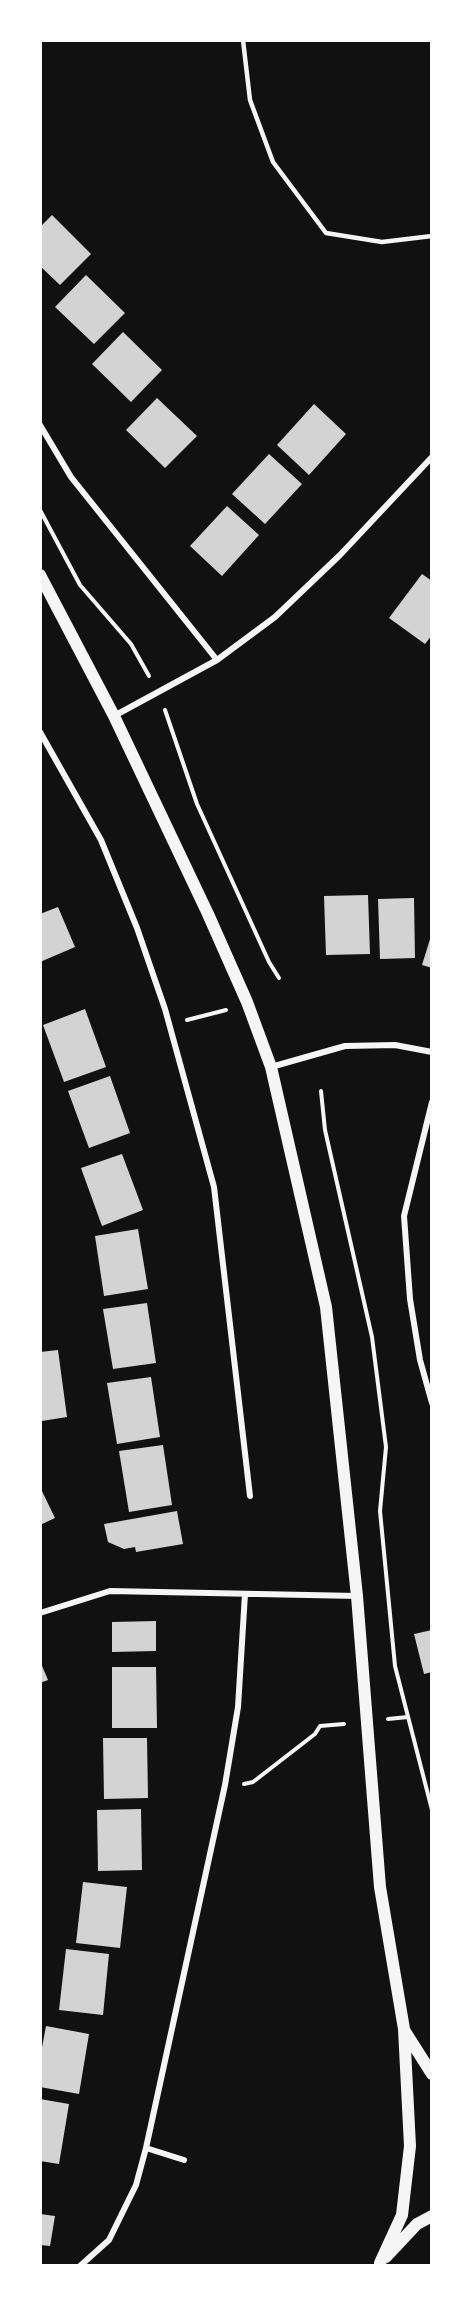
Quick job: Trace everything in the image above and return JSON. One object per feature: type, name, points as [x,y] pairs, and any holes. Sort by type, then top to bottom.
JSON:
[{"type":"main road","points":[[40,575],[114,716],[247,1002],[271,1067],[326,1307],[357,1596],[380,1887],[404,2029],[410,2146],[402,2215],[379,2264]]},
{"type":"main road","points":[[404,2029],[432,2074]]},
{"type":"main road","points":[[379,2264],[417,2224],[432,2216]]},
{"type":"street","points":[[40,425],[71,477],[217,660]]},
{"type":"street","points":[[114,716],[217,660],[275,618],[340,555],[432,457]]},
{"type":"street","points":[[40,732],[101,840],[137,928],[165,1009],[214,1187],[250,1496]]},
{"type":"street","points":[[271,1067],[345,1046],[395,1045],[432,1052]]},
{"type":"street","points":[[432,1102],[404,1216],[410,1299],[420,1360],[432,1403]]},
{"type":"street","points":[[40,1613],[110,1591],[357,1596]]},
{"type":"street","points":[[80,2265],[108,2240],[136,2185],[146,2148],[225,1785],[238,1707],[245,1594]]},
{"type":"street","points":[[146,2148],[184,2160]]},
{"type":"lane","points":[[243,40],[250,100],[273,162],[326,234],[382,242],[432,236]]},
{"type":"path","points":[[40,510],[80,585],[131,644],[158,692],[197,804],[269,962],[279,978]]},
{"type":"path","points":[[180,1022],[219,1012]]},
{"type":"path","points":[[321,1091],[325,1130],[372,1338],[386,1447],[380,1511],[395,1666],[432,1810]]},
{"type":"path","points":[[225,1785],[253,1782],[315,1734],[320,1726]]},
{"type":"building","points":[[52,215],[91,254],[60,285],[40,266],[40,227]]},
{"type":"building","points":[[86,275],[125,313],[94,344],[55,307]]},
{"type":"building","points":[[123,332],[162,370],[131,402],[92,364]]},
{"type":"building","points":[[157,398],[197,436],[165,468],[126,430]]},
{"type":"building","points":[[314,404],[346,434],[309,475],[277,445]]},
{"type":"building","points":[[269,454],[302,484],[265,524],[232,494]]},
{"type":"building","points":[[227,506],[259,535],[222,576],[190,546]]},
{"type":"building","points":[[422,574],[432,581],[432,635],[425,644],[389,618]]},
{"type":"building","points":[[368,895],[370,954],[326,955],[324,896]]},
{"type":"building","points":[[414,898],[415,958],[380,959],[378,899]]},
{"type":"building","points":[[58,907],[75,947],[40,962],[40,914]]},
{"type":"building","points":[[432,936],[432,968],[422,965]]},
{"type":"building","points":[[85,1009],[106,1067],[64,1082],[43,1025]]},
{"type":"building","points":[[110,1076],[130,1133],[89,1148],[68,1091]]},
{"type":"building","points":[[122,1154],[143,1210],[102,1226],[81,1168]]},
{"type":"building","points":[[138,1229],[148,1289],[104,1296],[95,1236]]},
{"type":"building","points":[[147,1303],[156,1363],[113,1369],[103,1309]]},
{"type":"building","points":[[58,1350],[67,1417],[42,1421],[40,1352]]},
{"type":"building","points":[[151,1377],[160,1437],[117,1444],[107,1383]]},
{"type":"building","points":[[163,1445],[172,1505],[129,1512],[119,1451]]},
{"type":"building","points":[[40,1487],[55,1518],[40,1525]]},
{"type":"building","points":[[177,1511],[183,1544],[136,1552],[135,1547],[124,1549],[108,1542],[104,1524]]},
{"type":"building","points":[[156,1621],[156,1651],[112,1652],[112,1622]]},
{"type":"building","points":[[432,1630],[432,1672],[424,1674],[414,1634]]},
{"type":"building","points":[[40,1661],[48,1680],[40,1683]]},
{"type":"building","points":[[112,1667],[156,1667],[157,1728],[112,1728]]},
{"type":"building","points":[[103,1738],[147,1738],[148,1798],[104,1799]]},
{"type":"building","points":[[141,1809],[142,1870],[98,1871],[97,1810]]},
{"type":"building","points":[[83,1882],[127,1887],[120,1948],[76,1943]]},
{"type":"building","points":[[66,1949],[109,1954],[103,2015],[59,2010]]},
{"type":"building","points":[[46,2026],[89,2034],[79,2094],[40,2087],[40,2058]]},
{"type":"building","points":[[40,2099],[69,2104],[59,2164],[40,2161]]},
{"type":"building","points":[[40,2214],[55,2216],[50,2246],[40,2245]]}]
